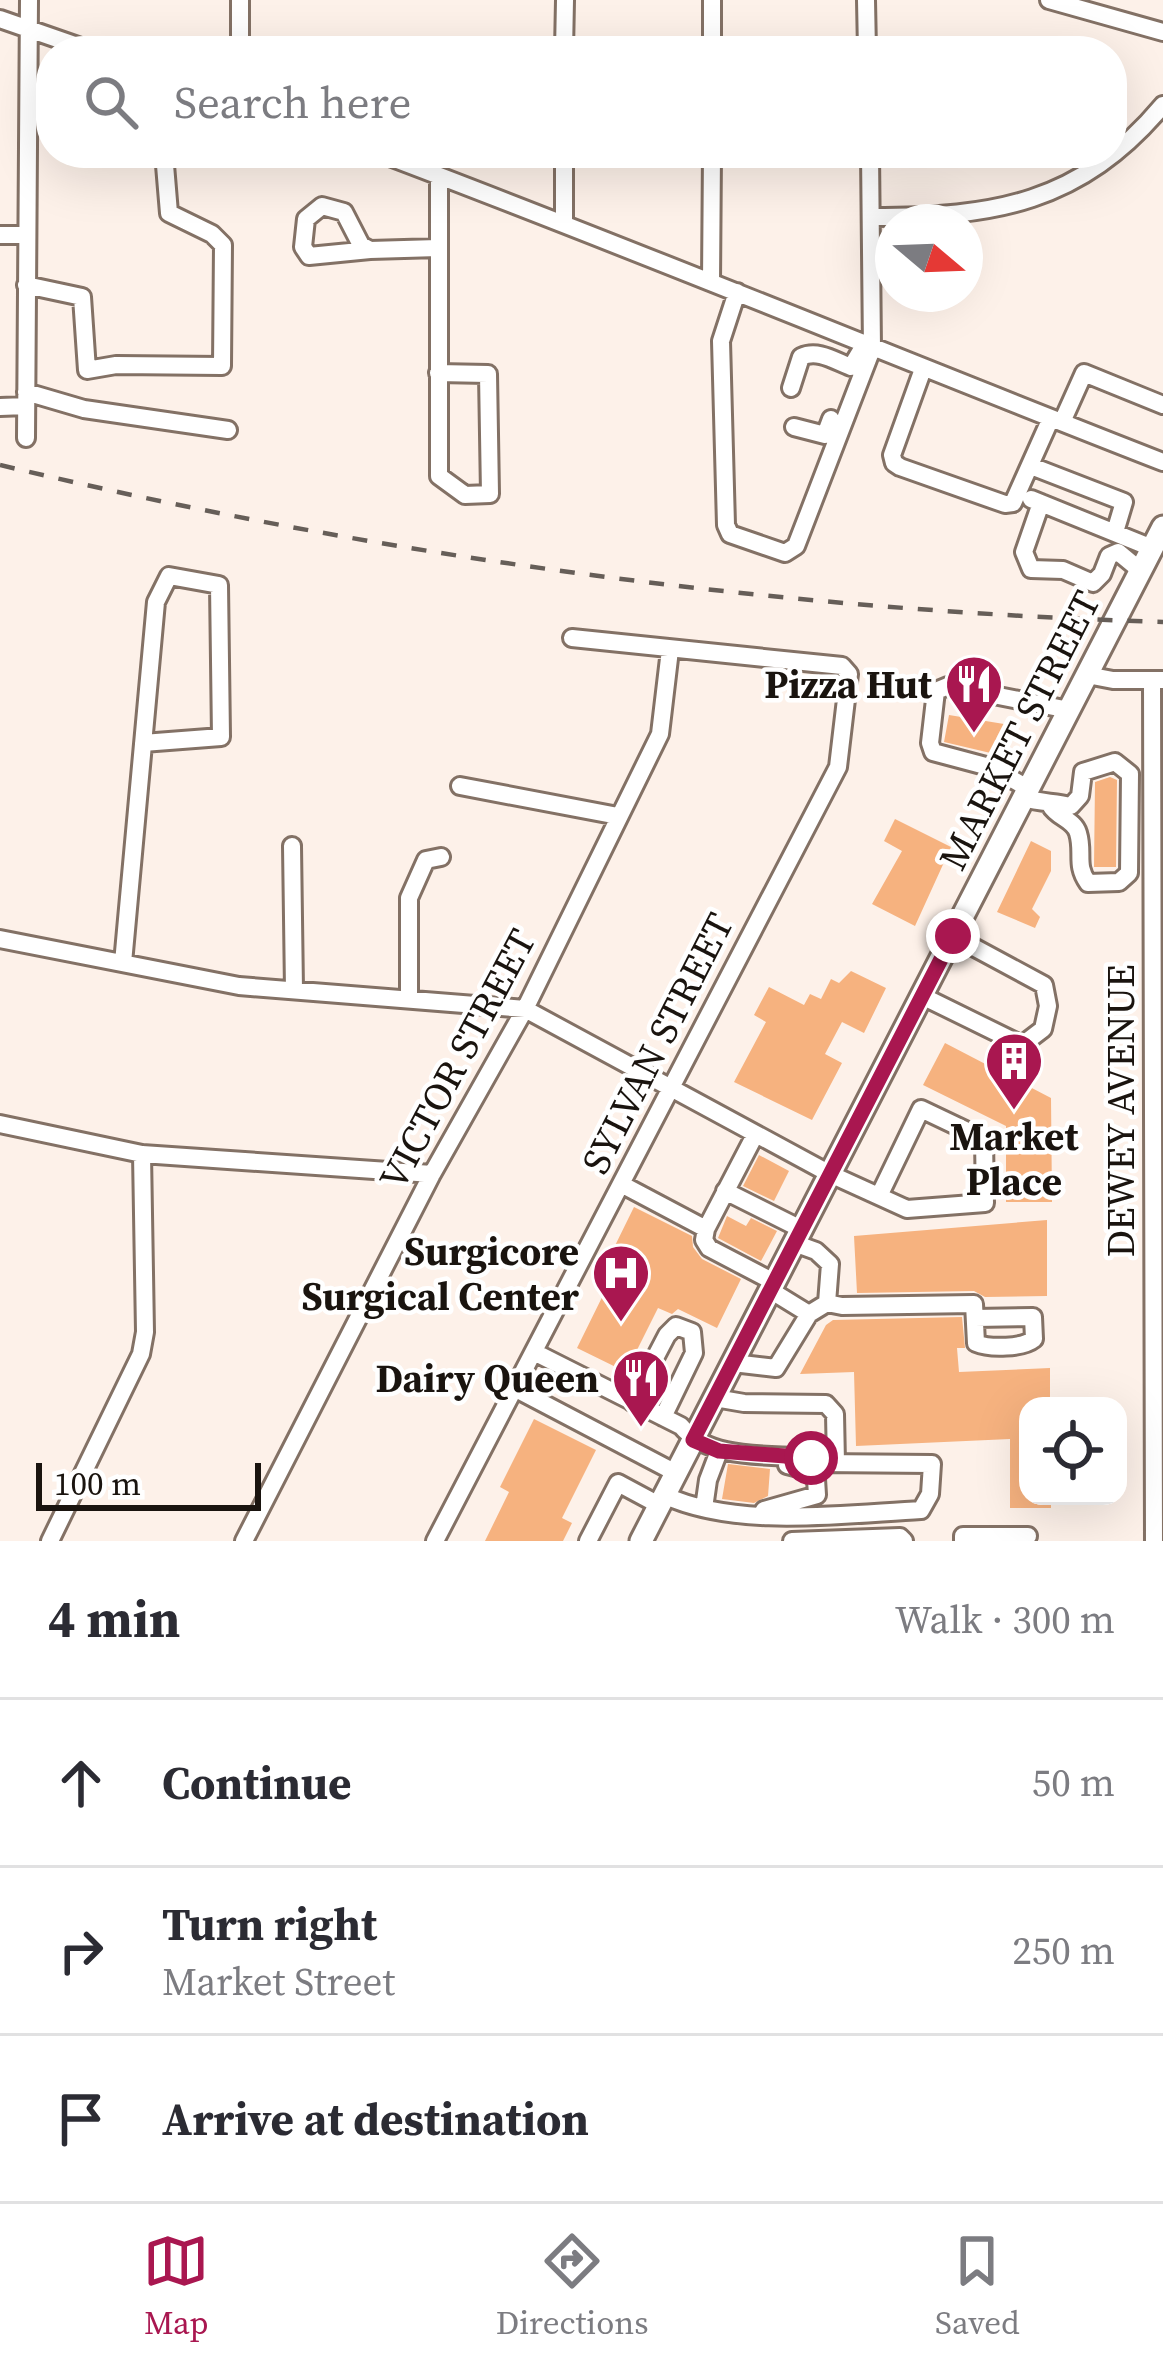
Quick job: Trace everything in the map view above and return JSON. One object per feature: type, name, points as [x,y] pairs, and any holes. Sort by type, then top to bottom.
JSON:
[{"type":"main road","name":"MARKET STREET","points":[[641,1541],[1087,675],[1153,557]]},
{"type":"street","points":[[26,438],[28,0]]},
{"type":"street","points":[[240,36],[241,0]]},
{"type":"street","points":[[564,36],[565,0]]},
{"type":"street","points":[[712,0],[712,36]]},
{"type":"street","points":[[866,0],[867,36]]},
{"type":"street","points":[[1049,0],[1163,32]]},
{"type":"street","points":[[0,19],[50,36]]},
{"type":"street","points":[[1127,144],[1163,105]]},
{"type":"street","points":[[26,285],[82,297],[87,370],[116,365],[222,366],[224,245],[170,213],[166,168]]},
{"type":"street","points":[[423,168],[1163,461]]},
{"type":"street","points":[[564,168],[564,222]]},
{"type":"street","points":[[711,282],[712,168]]},
{"type":"street","points":[[737,292],[721,340],[724,504],[730,534],[785,553],[796,546],[868,348],[870,168]]},
{"type":"street","points":[[872,217],[962,215],[1037,198],[1093,168]]},
{"type":"street","points":[[438,373],[488,374],[490,494],[465,495],[439,476],[438,373],[438,248],[439,176]]},
{"type":"street","points":[[0,235],[26,235]]},
{"type":"street","points":[[370,250],[438,248]]},
{"type":"street","points":[[794,428],[825,435],[851,367],[868,348]]},
{"type":"street","points":[[791,388],[801,357],[809,353],[851,367]]},
{"type":"street","points":[[923,369],[892,455],[894,463],[1004,505],[1019,494],[1084,373],[1163,405]]},
{"type":"street","points":[[0,406],[26,399],[228,430]]},
{"type":"street","points":[[1031,466],[1124,502],[1108,529],[1109,556],[1093,584],[1063,570],[1031,568],[1024,551],[1040,503]]},
{"type":"street","points":[[1019,494],[1108,529],[1153,557]]},
{"type":"street","points":[[1109,556],[1153,557]]},
{"type":"street","points":[[123,963],[143,743],[156,602],[170,576],[219,585],[221,737],[143,743]]},
{"type":"street","points":[[572,638],[670,650]]},
{"type":"street","name":"VICTOR STREET","points":[[244,1541],[432,1174],[525,1009],[660,734],[670,650]]},
{"type":"street","name":"SYLVAN STREET","points":[[435,1541],[838,766],[849,674],[842,666],[670,650]]},
{"type":"street","points":[[1087,675],[1158,680]]},
{"type":"street","name":"DEWEY AVENUE","points":[[1154,1541],[1158,680]]},
{"type":"street","points":[[1050,805],[1078,832],[1078,869],[1088,883],[1119,882],[1130,874],[1130,774],[1115,762],[1093,766],[1084,772],[1080,796],[1071,806],[1050,805],[993,768],[933,752],[936,692],[948,686],[1070,710]]},
{"type":"street","points":[[460,787],[618,816]]},
{"type":"street","points":[[292,846],[294,990]]},
{"type":"street","points":[[409,998],[409,898],[426,860],[441,857]]},
{"type":"street","points":[[922,996],[1022,1045],[1043,1029],[1048,1006],[1043,985],[953,936]]},
{"type":"street","points":[[0,939],[239,986],[525,1009],[755,1135],[830,1174],[907,1209],[985,1203],[984,1139],[921,1109],[879,1196]]},
{"type":"street","points":[[0,1124],[142,1154],[432,1174]]},
{"type":"street","points":[[755,1135],[704,1240],[709,1248],[809,1314]]},
{"type":"street","points":[[50,1541],[141,1354],[145,1332],[142,1154]]},
{"type":"street","points":[[621,1184],[706,1228]]},
{"type":"street","points":[[725,1191],[798,1236],[830,1264],[827,1303]]},
{"type":"street","points":[[733,1363],[776,1368],[809,1314],[827,1303],[974,1304],[975,1318]]},
{"type":"street","points":[[632,1402],[667,1335],[676,1326],[692,1332],[694,1353],[663,1418]]},
{"type":"street","points":[[533,1352],[680,1426],[718,1454],[803,1468],[819,1485],[817,1496],[809,1500],[758,1514]]},
{"type":"street","points":[[514,1388],[676,1473]]},
{"type":"street","points":[[715,1398],[826,1404],[835,1414],[826,1487],[813,1515]]},
{"type":"street","points":[[588,1541],[618,1483],[662,1500],[758,1514],[921,1510],[928,1504],[932,1464],[828,1463],[718,1454]]},
{"type":"street","points":[[704,1508],[718,1454]]},
{"type":"street","points":[[962,1541],[963,1537],[1028,1536]]},
{"type":"street","points":[[792,1541],[904,1541]]},
{"type":"building","name":"Pizza Hut","points":[[949,715],[1004,724],[999,755],[944,742]]},
{"type":"building","points":[[1110,777],[1117,780],[1116,867],[1094,867],[1095,782]]},
{"type":"building","points":[[895,819],[951,847],[915,926],[872,904],[902,851],[884,841]]},
{"type":"building","points":[[1031,841],[1051,851],[1051,871],[1032,909],[1040,917],[1035,928],[997,912]]},
{"type":"building","points":[[851,971],[886,988],[864,1033],[842,1022],[825,1054],[842,1063],[812,1120],[734,1082],[766,1022],[754,1015],[769,987],[804,1005],[810,994],[821,999],[831,979],[839,983]]},
{"type":"building","name":"Market Place","points":[[945,1043],[1051,1098],[1052,1202],[1006,1202],[1006,1126],[923,1085]]},
{"type":"building","points":[[759,1155],[789,1171],[774,1201],[743,1186]]},
{"type":"building","points":[[634,1207],[692,1236],[702,1259],[741,1279],[717,1328],[678,1309],[672,1314],[658,1308],[626,1372],[577,1348],[614,1273],[604,1268]]},
{"type":"building","points":[[727,1216],[746,1226],[751,1218],[777,1231],[761,1261],[718,1238]]},
{"type":"building","points":[[1047,1220],[1047,1296],[985,1297],[974,1291],[857,1293],[854,1236]]},
{"type":"building","points":[[962,1317],[965,1348],[957,1348],[959,1372],[1050,1368],[1050,1397],[1019,1397],[1019,1505],[1051,1508],[1010,1508],[1010,1439],[856,1446],[854,1372],[800,1374],[833,1320]]},
{"type":"building","points":[[534,1419],[596,1450],[562,1518],[572,1523],[563,1541],[485,1541],[509,1492],[500,1487]]},
{"type":"building","points":[[728,1464],[770,1469],[768,1496],[754,1503],[722,1499]]},
{"type":"railway","points":[[0,465],[287,526],[577,573],[870,605],[1163,622]]},
{"type":"place","name":"Pizza Hut","points":[[974,735]]},
{"type":"place","name":"Market Place","points":[[1014,1112]]},
{"type":"place","name":"Surgicore Surgical Center","points":[[621,1324]]},
{"type":"place","name":"Dairy Queen","points":[[641,1429]]},
{"type":"route","points":[[811,1458],[719,1451],[693,1440],[953,936]]}]
